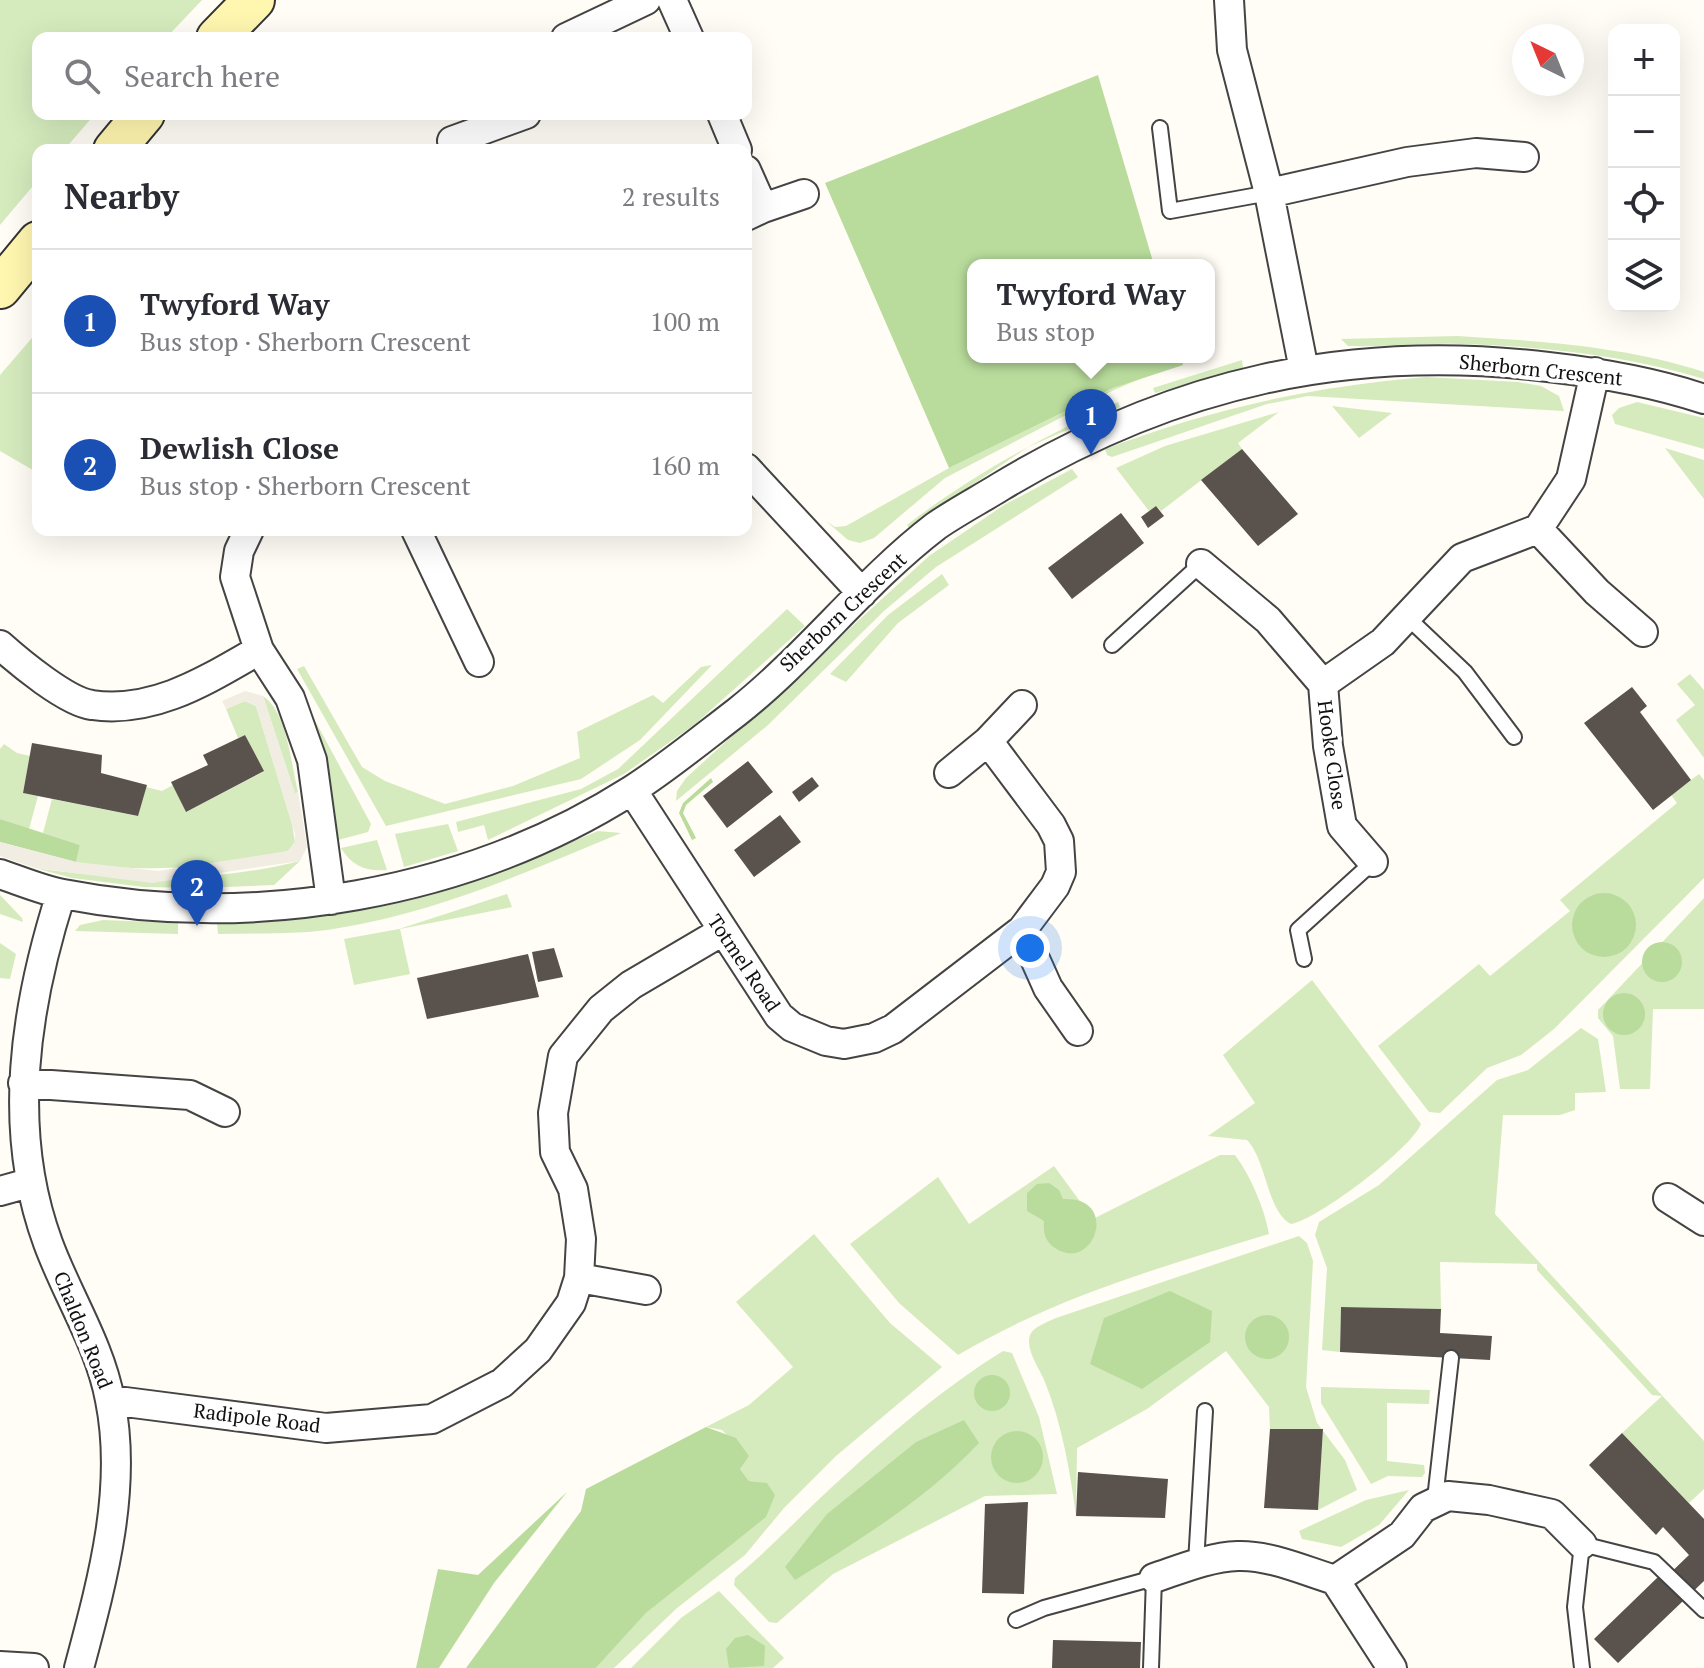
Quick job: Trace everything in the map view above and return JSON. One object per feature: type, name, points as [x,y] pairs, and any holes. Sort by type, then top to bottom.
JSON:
[{"type":"main road","points":[[223,32],[254,0]]},
{"type":"main road","points":[[119,144],[139,120]]},
{"type":"main road","points":[[0,288],[32,249]]},
{"type":"street","points":[[579,32],[646,0]]},
{"type":"street","points":[[672,0],[686,32]]},
{"type":"street","points":[[1229,0],[1232,50],[1269,193],[1304,370]]},
{"type":"street","points":[[452,141],[510,120]]},
{"type":"street","points":[[724,120],[734,144]]},
{"type":"street","points":[[1269,193],[1407,162],[1476,153],[1524,157]]},
{"type":"street","points":[[754,212],[804,194]]},
{"type":"street","name":"Sherborn Crescent","points":[[0,874],[61,894],[197,909],[331,900],[403,886],[484,862],[566,826],[632,790],[741,709],[937,525],[1064,449],[1175,403],[1304,370],[1392,359],[1497,361],[1595,372],[1704,399]]},
{"type":"street","points":[[1595,372],[1571,479],[1538,529],[1597,592],[1643,632]]},
{"type":"street","points":[[752,474],[862,593]]},
{"type":"street","name":"Hooke Close","points":[[1323,684],[1383,642],[1462,558],[1538,529]]},
{"type":"street","points":[[246,536],[239,551],[235,577],[259,650],[290,698],[312,760],[331,900]]},
{"type":"street","points":[[419,536],[479,662]]},
{"type":"street","name":"Hooke Close","points":[[1201,564],[1268,620],[1323,684],[1328,746],[1342,826],[1373,862]]},
{"type":"street","points":[[0,645],[29,671],[90,705],[133,704],[184,693],[259,650]]},
{"type":"street","points":[[949,773],[988,741],[1022,705]]},
{"type":"street","name":"Totmel Road","points":[[632,790],[721,932],[779,1016],[808,1035],[844,1044],[861,1042],[893,1029],[1022,930],[1055,886],[1061,872],[1059,841],[1051,825],[988,741]]},
{"type":"street","name":"Chaldon Road","points":[[61,894],[48,936],[23,1083],[29,1183],[48,1243],[101,1367],[110,1400],[118,1464],[102,1583],[79,1668]]},
{"type":"street","points":[[1022,930],[1048,988],[1078,1031]]},
{"type":"street","name":"Radipole Road","points":[[110,1400],[326,1428],[432,1419],[502,1383],[538,1350],[571,1303],[579,1278],[581,1239],[573,1189],[555,1152],[553,1113],[563,1056],[601,1009],[631,985],[721,932]]},
{"type":"street","points":[[23,1083],[190,1095],[225,1112]]},
{"type":"street","points":[[0,1191],[29,1183]]},
{"type":"street","points":[[1668,1198],[1704,1221]]},
{"type":"street","points":[[579,1278],[646,1290]]},
{"type":"street","points":[[1335,1580],[1402,1535],[1423,1508],[1435,1499],[1448,1496],[1489,1500],[1552,1514],[1582,1544]]},
{"type":"street","points":[[1154,1578],[1196,1563],[1240,1556],[1281,1563],[1335,1580],[1392,1668]]},
{"type":"street","points":[[0,1666],[34,1668]]},
{"type":"lane","points":[[1160,128],[1170,211],[1269,193]]},
{"type":"lane","points":[[1112,645],[1201,564]]},
{"type":"lane","points":[[1407,617],[1465,672],[1514,737]]},
{"type":"lane","points":[[1304,959],[1298,930],[1373,862]]},
{"type":"lane","points":[[1435,1499],[1451,1358]]},
{"type":"lane","points":[[1196,1563],[1205,1411]]},
{"type":"lane","points":[[1582,1668],[1575,1607],[1582,1544],[1654,1562],[1704,1610]]},
{"type":"lane","points":[[1016,1620],[1044,1608],[1154,1578],[1151,1668]]},
{"type":"green space","points":[[0,0],[202,0],[172,32],[32,32],[32,120],[90,120],[69,144],[32,144],[32,187],[0,225]]},
{"type":"green space","points":[[1098,75],[1152,259],[967,259],[967,363],[1183,365],[1113,388],[949,468],[825,183]]},
{"type":"green space","points":[[1457,336],[1550,343],[1644,356],[1704,372],[1704,379],[1614,358],[1552,350],[1460,344],[1348,346],[1341,339]]},
{"type":"green space","points":[[32,338],[32,470],[0,451],[0,375]]},
{"type":"green space","points":[[1242,360],[1243,368],[1155,393],[1153,388]]},
{"type":"green space","points":[[1154,373],[1114,390],[945,478],[874,538],[860,543],[848,540],[826,521],[835,527],[846,526],[949,468],[1113,388]]},
{"type":"green space","points":[[1426,377],[1541,386],[1559,396],[1564,411],[1308,396],[1267,404],[1112,457],[1107,455],[1105,449],[1185,422],[1263,401]]},
{"type":"green space","points":[[1118,402],[1120,407],[1029,447],[1063,429]]},
{"type":"green space","points":[[1637,402],[1704,418],[1704,449],[1615,424],[1612,415],[1619,408]]},
{"type":"green space","points":[[1332,406],[1392,413],[1359,438]]},
{"type":"green space","points":[[1279,412],[1238,443],[1242,449],[1161,511],[1156,506],[1149,511],[1116,468],[1165,446]]},
{"type":"green space","points":[[1027,447],[909,528],[907,525],[957,489]]},
{"type":"green space","points":[[1665,448],[1704,460],[1704,499]]},
{"type":"green space","points":[[1072,469],[1078,477],[936,567],[884,611],[768,725],[676,801],[677,791],[686,778],[929,556],[1004,505]]},
{"type":"green space","points":[[942,574],[949,585],[898,623],[846,682],[830,674],[888,615]]},
{"type":"green space","points":[[787,609],[805,626],[694,725],[624,774],[488,840],[484,825],[458,832],[456,822],[581,789],[618,769]]},
{"type":"green space","points":[[712,665],[640,740],[581,779],[386,826],[297,669],[304,666],[362,767],[385,781],[445,804],[513,786],[580,758],[577,732],[653,695],[663,703],[701,667]]},
{"type":"green space","points":[[1690,674],[1704,690],[1704,758],[1676,720],[1695,705],[1677,684]]},
{"type":"green space","points":[[263,696],[278,714],[283,727],[298,792],[295,794]]},
{"type":"green space","points":[[245,701],[256,706],[292,824],[295,842],[288,851],[182,867],[131,868],[76,862],[80,845],[43,833],[52,799],[137,816],[146,787],[162,791],[173,785],[186,812],[263,772],[245,735],[238,738],[226,709]]},
{"type":"green space","points":[[305,702],[371,824],[368,832],[338,840]]},
{"type":"green space","points":[[4,744],[17,753],[30,756],[23,793],[38,796],[29,829],[0,819],[0,749]]},
{"type":"green space","points":[[1699,774],[1704,780],[1704,878],[1554,1029],[1521,1055],[1487,1068],[1440,1113],[1429,1112],[1378,1046],[1479,964],[1490,976],[1570,911],[1560,900],[1677,803],[1671,795]]},
{"type":"green space","points":[[711,778],[713,782],[686,805],[683,813],[696,838],[692,840],[679,813],[683,803]]},
{"type":"green space","points":[[0,819],[80,845],[76,862],[0,842]]},
{"type":"green space","points":[[448,824],[458,851],[404,867],[395,834]]},
{"type":"green space","points":[[598,831],[621,833],[483,889],[412,912],[324,930],[218,934],[217,924],[319,916],[412,898],[503,869]]},
{"type":"green space","points":[[377,840],[387,870],[360,866],[341,848]]},
{"type":"green space","points":[[300,861],[274,885],[203,888],[144,887],[72,878],[35,868],[168,878],[234,873]]},
{"type":"green space","points":[[1604,893],[1616,895],[1627,902],[1634,913],[1634,937],[1627,948],[1616,955],[1604,957],[1592,955],[1581,948],[1574,937],[1572,925],[1574,913],[1581,902],[1592,895]]},
{"type":"green space","points":[[507,894],[512,907],[400,929],[410,974],[354,985],[344,939],[399,929]]},
{"type":"green space","points":[[0,895],[22,918],[23,922],[0,914]]},
{"type":"green space","points":[[1704,898],[1704,1009],[1653,1009],[1650,1089],[1620,1089],[1613,1036],[1598,1018],[1598,1010]]},
{"type":"green space","points":[[103,920],[178,923],[178,934],[75,931],[80,925]]},
{"type":"green space","points":[[1662,942],[1676,948],[1682,962],[1676,976],[1662,982],[1648,976],[1642,962],[1648,948]]},
{"type":"green space","points":[[0,943],[16,954],[10,979],[0,978]]},
{"type":"green space","points":[[1312,980],[1421,1124],[1400,1150],[1362,1182],[1321,1210],[1291,1224],[1277,1209],[1259,1160],[1247,1140],[1208,1136],[1255,1103],[1223,1055]]},
{"type":"green space","points":[[1624,993],[1639,999],[1645,1014],[1639,1029],[1624,1035],[1609,1029],[1603,1014],[1609,999]]},
{"type":"green space","points":[[1581,1028],[1598,1039],[1606,1092],[1575,1093],[1575,1110],[1560,1115],[1503,1115],[1495,1214],[1704,1441],[1704,1489],[1689,1503],[1622,1433],[1662,1396],[1652,1395],[1537,1270],[1537,1264],[1440,1262],[1441,1309],[1341,1307],[1340,1352],[1322,1350],[1327,1268],[1315,1235],[1319,1222],[1379,1185],[1497,1080],[1528,1070]]},
{"type":"green space","points":[[1220,1155],[1235,1155],[1241,1164],[1260,1203],[1269,1234],[1149,1271],[1071,1300],[958,1355],[899,1303],[850,1244],[938,1177],[969,1224],[1054,1166],[1093,1219]]},
{"type":"green space","points":[[1049,1183],[1059,1190],[1063,1199],[1081,1201],[1092,1209],[1096,1220],[1095,1232],[1090,1243],[1081,1251],[1069,1253],[1052,1246],[1045,1236],[1044,1221],[1027,1211],[1027,1193],[1037,1184]]},
{"type":"green space","points":[[814,1234],[890,1323],[942,1367],[836,1456],[784,1508],[745,1555],[677,1608],[614,1668],[596,1668],[646,1613],[699,1568],[767,1484],[749,1481],[740,1469],[748,1456],[722,1430],[706,1427],[749,1405],[793,1367],[736,1302]]},
{"type":"green space","points":[[1299,1236],[1307,1243],[1313,1261],[1306,1387],[1317,1423],[1322,1429],[1270,1429],[1269,1407],[1226,1351],[1147,1409],[1077,1448],[1076,1516],[1056,1415],[1030,1347],[1032,1332],[1056,1318]]},
{"type":"green space","points":[[1170,1291],[1212,1311],[1210,1342],[1142,1389],[1090,1364],[1104,1318]]},
{"type":"green space","points":[[1267,1315],[1283,1321],[1289,1337],[1283,1353],[1267,1359],[1251,1353],[1245,1337],[1251,1321]]},
{"type":"green space","points":[[1003,1351],[1012,1353],[1039,1417],[1057,1494],[985,1496],[833,1574],[777,1623],[769,1622],[734,1585],[735,1578],[900,1426]]},
{"type":"green space","points":[[992,1375],[1005,1380],[1010,1393],[1005,1406],[992,1411],[979,1406],[974,1393],[979,1380]]},
{"type":"green space","points":[[1321,1387],[1430,1390],[1429,1404],[1387,1403],[1387,1461],[1424,1465],[1422,1477],[1388,1476],[1371,1484],[1321,1403]]},
{"type":"green space","points":[[964,1420],[979,1443],[958,1464],[892,1518],[795,1580],[785,1567],[827,1514],[916,1442]]},
{"type":"green space","points":[[706,1427],[736,1438],[749,1456],[740,1469],[749,1481],[767,1483],[775,1495],[766,1517],[646,1613],[596,1668],[466,1668],[581,1511],[586,1489]]},
{"type":"green space","points":[[1017,1431],[1035,1439],[1043,1457],[1035,1475],[1017,1483],[999,1475],[991,1457],[999,1439]]},
{"type":"green space","points":[[1323,1431],[1345,1460],[1357,1490],[1318,1510]]},
{"type":"green space","points":[[1409,1490],[1379,1525],[1341,1547],[1302,1539],[1299,1531],[1366,1500]]},
{"type":"green space","points":[[567,1492],[494,1583],[439,1668],[416,1668],[438,1569],[478,1575]]},
{"type":"green space","points":[[719,1591],[784,1658],[773,1668],[631,1668],[681,1618]]},
{"type":"green space","points":[[748,1635],[765,1646],[764,1666],[729,1668],[726,1649],[735,1638]]},
{"type":"shaded area","points":[[245,691],[263,696],[295,793],[298,792],[307,847],[300,861],[152,883],[35,868],[0,856],[0,842],[76,862],[158,871],[288,851],[295,842],[295,834],[256,706],[245,701],[226,709],[222,701]]},
{"type":"building","points":[[1242,449],[1298,514],[1258,546],[1201,480]]},
{"type":"building","points":[[1156,506],[1164,516],[1148,528],[1141,517]]},
{"type":"building","points":[[1121,513],[1144,543],[1072,599],[1048,568]]},
{"type":"building","points":[[1632,687],[1647,706],[1640,712],[1691,780],[1653,810],[1584,723]]},
{"type":"building","points":[[245,735],[264,771],[186,812],[171,782],[208,765],[203,755]]},
{"type":"building","points":[[32,743],[102,755],[101,773],[147,785],[138,816],[23,793]]},
{"type":"building","points":[[748,761],[773,792],[727,828],[703,796]]},
{"type":"building","points":[[812,777],[819,786],[799,802],[792,792]]},
{"type":"building","points":[[780,815],[801,842],[754,877],[734,850]]},
{"type":"building","points":[[554,948],[563,977],[538,982],[532,952]]},
{"type":"building","points":[[528,954],[539,997],[427,1019],[417,978]]},
{"type":"building","points":[[1341,1307],[1441,1309],[1440,1333],[1492,1336],[1490,1360],[1340,1352]]},
{"type":"building","points":[[1270,1429],[1323,1429],[1318,1510],[1264,1508]]},
{"type":"building","points":[[1622,1433],[1704,1519],[1704,1581],[1618,1663],[1594,1639],[1658,1577],[1662,1581],[1689,1555],[1663,1527],[1656,1535],[1589,1465]]},
{"type":"building","points":[[1078,1472],[1168,1479],[1165,1518],[1076,1516]]},
{"type":"building","points":[[1028,1502],[1024,1594],[982,1593],[985,1504]]},
{"type":"building","points":[[1053,1640],[1141,1642],[1140,1668],[1052,1668]]},
{"type":"place","name":"Twyford Way","points":[[1091,455]]},
{"type":"place","name":"Dewlish Close","points":[[197,926]]}]
